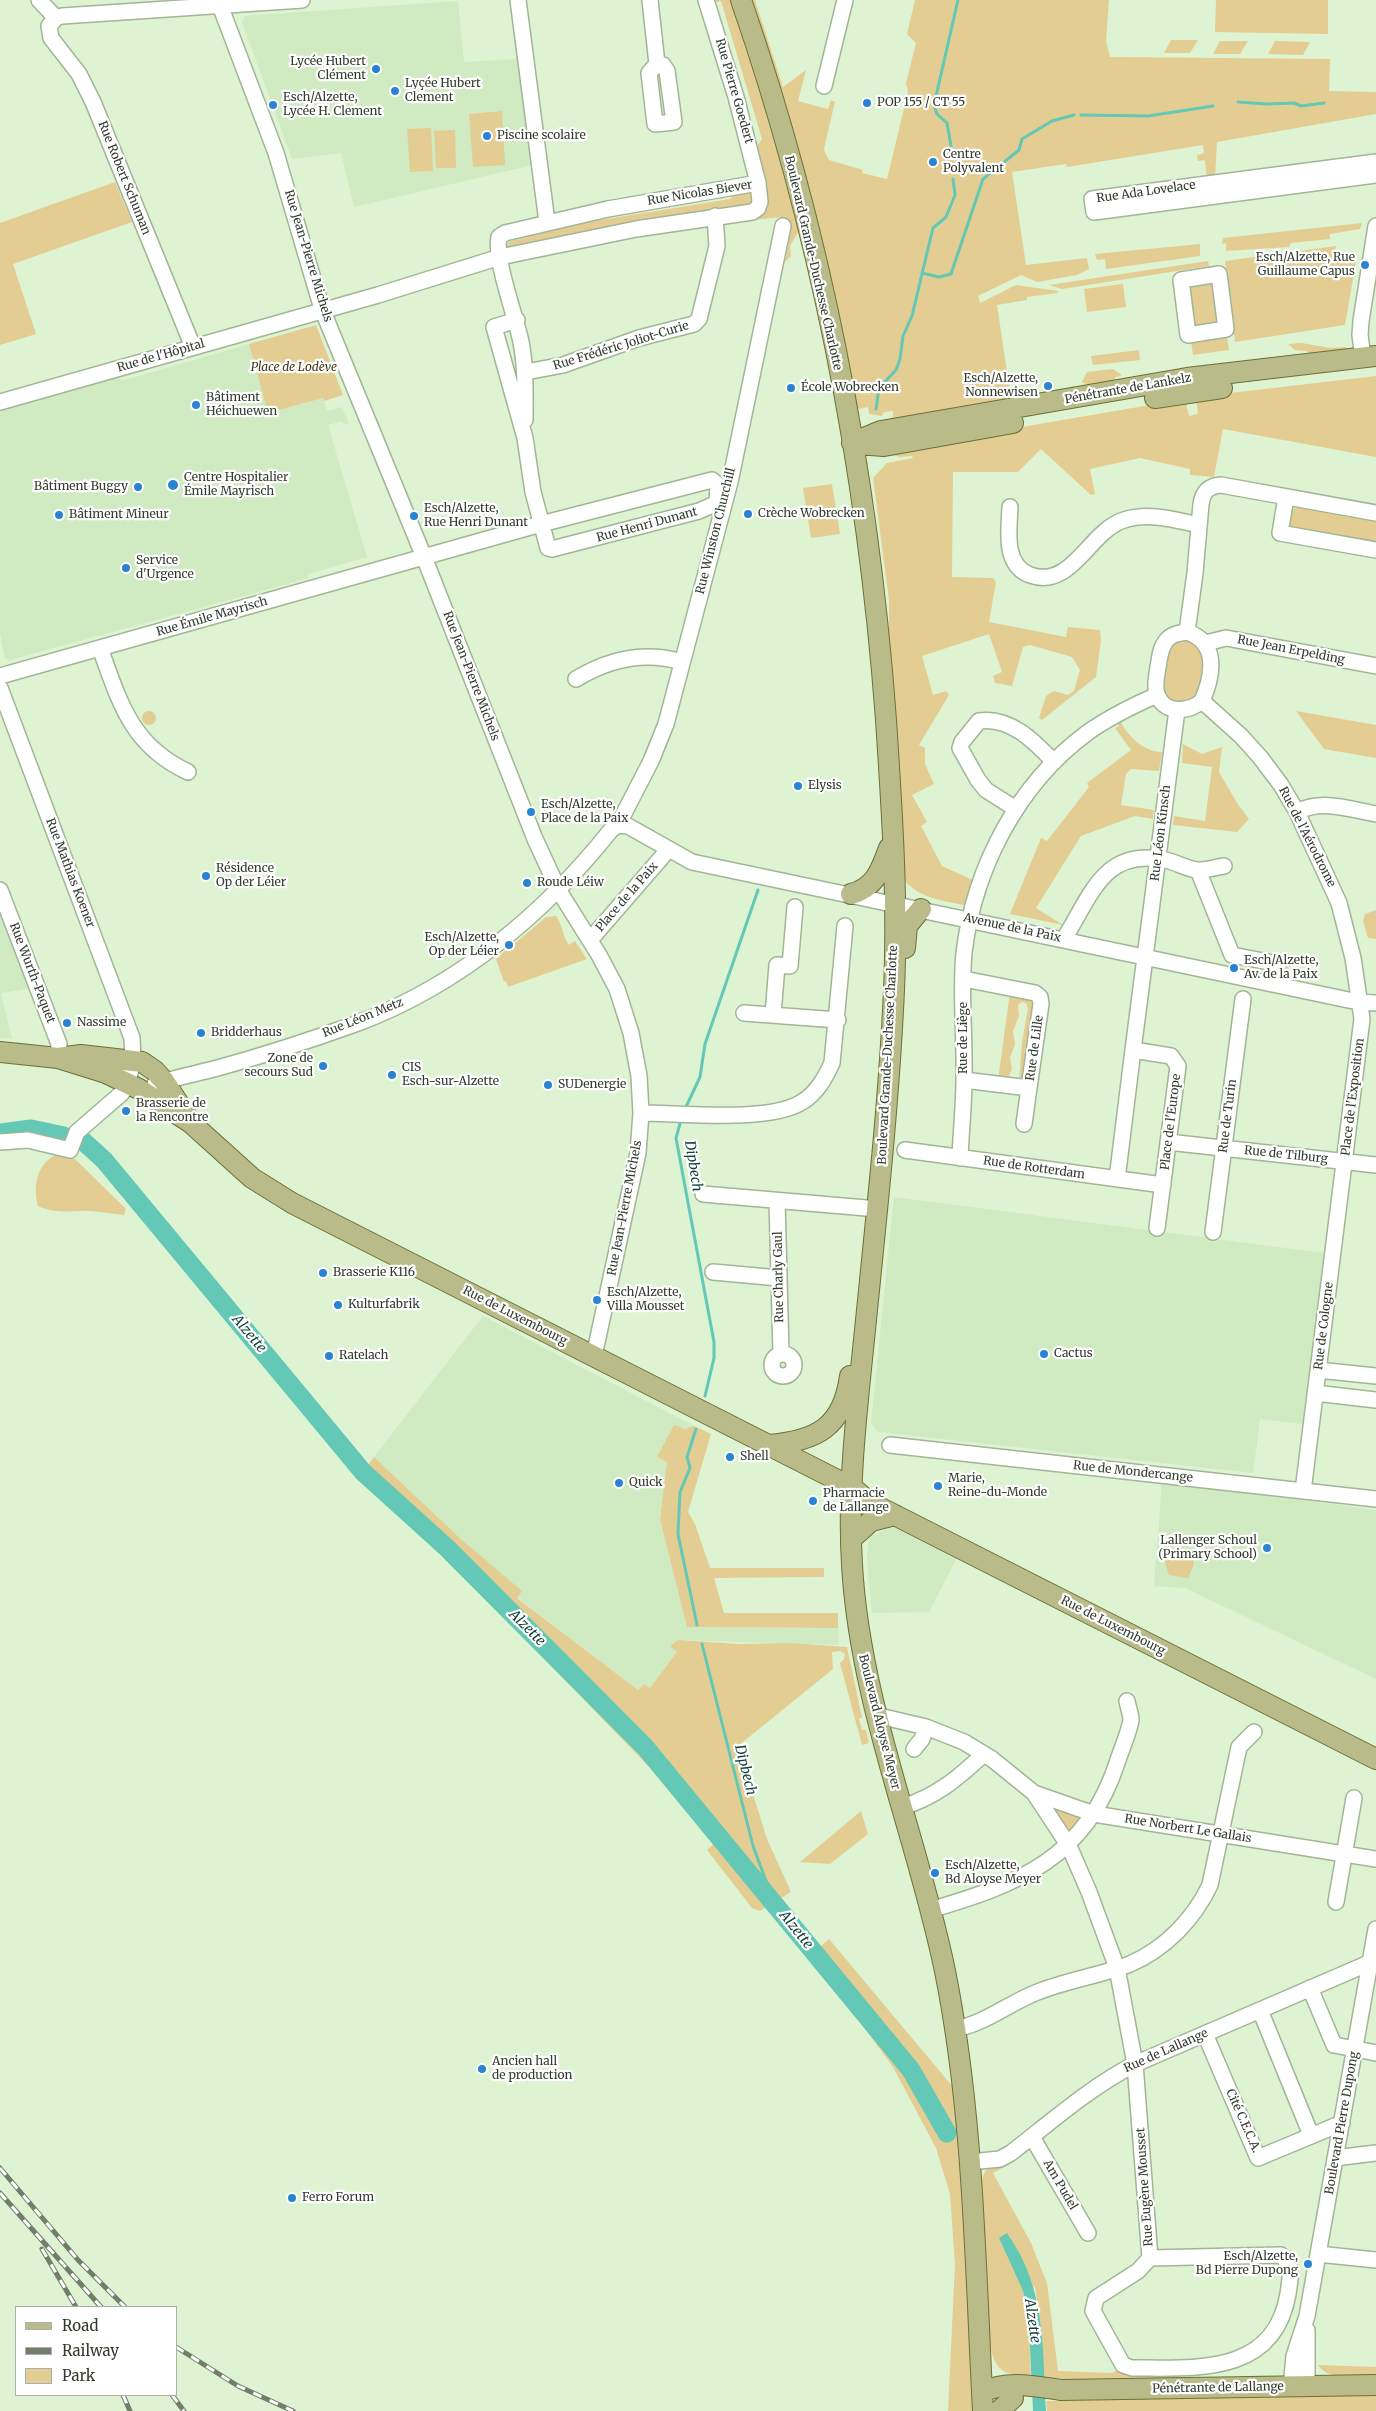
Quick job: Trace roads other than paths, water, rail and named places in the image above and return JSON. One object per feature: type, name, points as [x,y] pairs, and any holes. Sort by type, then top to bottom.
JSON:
[{"type":"main road","name":"Boulevard Grande-Duchesse Charlotte","points":[[741,0],[772,96],[794,174],[824,296],[852,443],[880,650],[895,903],[894,982],[888,1096],[854,1441],[851,1539]]},
{"type":"main road","name":"Pénétrante de Lankelz","points":[[847,417],[882,438],[1187,378],[1369,364]]},
{"type":"main road","name":"Pénétrante de Lankelz","points":[[852,443],[1189,392],[1299,378],[1369,364]]},
{"type":"main road","name":"Boulevard Grande-Duchesse Charlotte","points":[[880,650],[884,606],[865,472],[868,461],[876,451],[882,438]]},
{"type":"main road","points":[[850,894],[864,890],[878,876],[892,837]]},
{"type":"main road","points":[[888,1096],[902,1049],[907,926],[922,909]]},
{"type":"main road","points":[[0,1052],[58,1058],[134,1086],[192,1123]]},
{"type":"main road","points":[[58,1058],[81,1054],[133,1060],[149,1066],[164,1081],[192,1123]]},
{"type":"main road","name":"Rue de Luxembourg","points":[[192,1123],[252,1178],[292,1204],[853,1488],[869,1502],[1376,1759]]},
{"type":"main road","points":[[767,1445],[808,1439],[831,1424],[842,1409],[848,1389],[857,1314],[872,1259]]},
{"type":"main road","name":"Rue de Luxembourg","points":[[853,1488],[874,1492],[1376,1746]]},
{"type":"main road","points":[[851,1539],[871,1521],[895,1515]]},
{"type":"main road","name":"Boulevard Aloyse Meyer","points":[[851,1539],[859,1636],[875,1715],[930,1910],[955,2029],[964,2091],[970,2162],[983,2402]]},
{"type":"main road","points":[[980,2358],[993,2371],[1008,2398]]},
{"type":"main road","name":"Pénétrante de Lallange","points":[[983,2402],[1061,2390],[1376,2386]]},
{"type":"street","points":[[39,0],[56,18],[219,2],[302,0]]},
{"type":"street","points":[[518,0],[547,222]]},
{"type":"street","points":[[650,0],[657,64]]},
{"type":"street","name":"Rue Pierre Goedert","points":[[706,0],[736,97],[758,182]]},
{"type":"street","points":[[824,86],[845,0]]},
{"type":"street","name":"Rue Jean-Pierre Michels","points":[[219,2],[276,153],[322,310],[424,557],[535,840],[559,891],[590,940],[617,989],[631,1033],[639,1076],[641,1113],[638,1153],[594,1356]]},
{"type":"street","name":"Rue Robert Schuman","points":[[56,18],[49,26],[51,38],[79,74],[93,102],[193,347]]},
{"type":"street","name":"Rue Ada Lovelace","points":[[1376,162],[1092,198],[1094,212],[1376,175]]},
{"type":"street","name":"Rue Nicolas Biever","points":[[322,310],[500,257],[560,243],[715,216],[752,212],[758,208],[760,202],[758,182],[608,209],[505,233],[499,237],[497,245],[500,257]]},
{"type":"street","name":"Rue Frédéric Joliot-Curie","points":[[526,372],[563,365],[639,338],[694,324],[699,319],[717,246],[715,216]]},
{"type":"street","name":"Rue Winston Churchill","points":[[618,825],[652,761],[666,724],[730,482],[783,226]]},
{"type":"street","points":[[1369,364],[1360,335],[1376,226]]},
{"type":"street","points":[[500,257],[517,320],[526,372],[524,438]]},
{"type":"street","name":"Rue de l'Hôpital","points":[[0,402],[322,310]]},
{"type":"street","points":[[517,320],[494,327],[524,438],[533,492],[541,524]]},
{"type":"street","name":"Rue Henri Dunant","points":[[424,557],[541,524],[712,480],[718,485],[717,503],[711,508],[552,549],[548,548],[541,524]]},
{"type":"street","points":[[1187,632],[1202,496],[1208,488],[1214,485],[1376,513]]},
{"type":"street","points":[[1286,497],[1280,533],[1376,550]]},
{"type":"street","points":[[1010,507],[1009,543],[1011,555],[1017,565],[1028,574],[1041,578],[1055,576],[1067,569],[1108,528],[1123,520],[1144,516],[1199,525]]},
{"type":"street","name":"Rue Émile Mayrisch","points":[[0,676],[424,557]]},
{"type":"street","points":[[1187,632],[1198,635],[1206,642],[1211,656],[1202,701],[1195,707],[1177,710],[1169,707],[1157,695],[1156,686],[1161,649],[1167,640],[1176,634],[1187,632]]},
{"type":"street","name":"Rue Jean Erpelding","points":[[1206,642],[1226,638],[1376,666]]},
{"type":"street","points":[[100,648],[124,712],[134,730],[156,753],[188,772]]},
{"type":"street","points":[[576,679],[596,667],[638,656],[653,655],[682,662]]},
{"type":"street","name":"Rue Mathias Koener","points":[[0,688],[132,1038],[134,1086]]},
{"type":"street","points":[[1054,762],[1030,738],[1017,729],[987,720],[979,721],[962,742],[960,748],[978,780],[986,790],[1016,808],[1054,762],[1086,734],[1110,718],[1157,695]]},
{"type":"street","name":"Rue de l'Aérodrome","points":[[1202,701],[1241,736],[1260,757],[1281,785],[1297,812],[1339,902],[1353,958],[1358,1002]]},
{"type":"street","name":"Rue Léon Kinsch","points":[[1145,957],[1177,710]]},
{"type":"street","points":[[1297,812],[1308,806],[1323,804],[1376,814]]},
{"type":"street","name":"Rue de Liège","points":[[960,1158],[964,1080],[964,953],[984,873],[997,840],[1016,808]]},
{"type":"street","points":[[559,891],[611,830],[618,825]]},
{"type":"street","name":"Place de la Paix","points":[[590,940],[668,850],[628,826],[618,825]]},
{"type":"street","name":"Avenue de la Paix","points":[[668,850],[692,862],[895,903],[1358,1002],[1376,1003]]},
{"type":"street","points":[[1064,939],[1104,875],[1115,865],[1128,858],[1143,856],[1158,858],[1178,862],[1198,870],[1224,866]]},
{"type":"street","points":[[1198,870],[1232,955],[1279,964]]},
{"type":"street","name":"Rue Wurth-Paquet","points":[[0,890],[59,1044],[58,1058]]},
{"type":"street","name":"Rue Léon Metz","points":[[134,1086],[164,1081],[215,1068],[316,1037],[388,1010],[449,977],[488,951],[559,891]]},
{"type":"street","points":[[773,1015],[777,965],[790,966],[795,907]]},
{"type":"street","points":[[641,1113],[741,1115],[774,1112],[802,1102],[814,1093],[825,1079],[832,1063],[838,1020],[844,926]]},
{"type":"street","points":[[1117,1179],[1145,957]]},
{"type":"street","name":"Rue de Lille","points":[[964,979],[1035,994],[1040,997],[1042,1004],[1024,1124]]},
{"type":"street","name":"Rue de Turin","points":[[1213,1232],[1243,999]]},
{"type":"street","name":"Avenue de la Paix","points":[[1358,1002],[1376,1010]]},
{"type":"street","name":"Place de l'Exposition","points":[[1358,1002],[1362,1018],[1344,1161],[1376,1165]]},
{"type":"street","points":[[744,1013],[838,1020]]},
{"type":"street","name":"Place de l'Europe","points":[[1133,1050],[1172,1056],[1178,1066],[1157,1228]]},
{"type":"street","name":"Rue de Lille","points":[[964,1080],[1029,1088]]},
{"type":"street","points":[[0,1142],[28,1140],[70,1150],[77,1132],[134,1086]]},
{"type":"street","name":"Rue de Tilburg","points":[[1168,1142],[1344,1161]]},
{"type":"street","name":"Rue de Rotterdam","points":[[906,1150],[1163,1185]]},
{"type":"street","name":"Rue de Cologne","points":[[1303,1491],[1344,1161]]},
{"type":"street","points":[[703,1194],[878,1209]]},
{"type":"street","name":"Rue Charly Gaul","points":[[777,1201],[781,1353]]},
{"type":"street","points":[[713,1272],[779,1278]]},
{"type":"street","points":[[1318,1370],[1376,1376]]},
{"type":"street","points":[[1315,1393],[1376,1400]]},
{"type":"street","name":"Rue de Mondercange","points":[[890,1445],[1376,1499]]},
{"type":"street","points":[[930,1910],[1020,1878],[1069,1846],[1094,1814],[1115,1768],[1131,1719],[1127,1701]]},
{"type":"street","points":[[875,1715],[926,1727],[964,1742],[984,1754],[1034,1793]]},
{"type":"street","points":[[914,1749],[922,1739],[926,1727]]},
{"type":"street","points":[[955,2029],[970,2026],[1050,1987],[1117,1968],[1149,1953],[1190,1920],[1202,1903],[1210,1885],[1239,1747],[1254,1732]]},
{"type":"street","points":[[902,1807],[939,1792],[957,1780],[984,1754]]},
{"type":"street","name":"Rue Norbert Le Gallais","points":[[1034,1793],[1094,1814],[1376,1859]]},
{"type":"street","name":"Rue Eugène Mousset","points":[[1034,1793],[1069,1846],[1089,1892],[1117,1968],[1135,2064],[1150,2258],[1138,2271],[1096,2298],[1093,2311],[1122,2365],[1132,2368],[1206,2368],[1226,2364],[1247,2356],[1266,2340],[1279,2321],[1287,2299],[1291,2274],[1288,2261],[1281,2255],[1150,2258]]},
{"type":"street","points":[[1336,1902],[1354,1798]]},
{"type":"street","name":"Boulevard Pierre Dupong","points":[[1299,2386],[1307,2316],[1355,2049],[1373,1961],[1376,1929]]},
{"type":"street","name":"Rue de Lallange","points":[[970,2162],[1000,2159],[1012,2153],[1090,2090],[1135,2064],[1373,1961]]},
{"type":"street","points":[[1310,1988],[1334,2045],[1376,2052]]},
{"type":"street","points":[[1260,2010],[1311,2135]]},
{"type":"street","name":"Cité C.E.C.A.","points":[[1205,2034],[1258,2158],[1342,2123]]},
{"type":"street","name":"Am Pudel","points":[[1032,2137],[1088,2233]]},
{"type":"street","points":[[1335,2158],[1376,2153]]},
{"type":"street","points":[[1318,2254],[1376,2260]]},
{"type":"street","name":"Boulevard Pierre Dupong","points":[[1224,2388],[1276,2378],[1285,2371],[1294,2356],[1307,2316]]},
{"type":"street","name":"Boulevard Pierre Dupong","points":[[1294,2356],[1299,2386]]},
{"type":"water","points":[[1007,2233],[1020,2254],[1036,2297],[1042,2341],[1046,2411],[1033,2411],[1029,2326],[1023,2291],[999,2238]]},
{"type":"waterway","points":[[951,146],[947,123],[937,114],[934,105],[958,0]]},
{"type":"waterway","points":[[1238,102],[1294,103],[1301,106],[1324,103]]},
{"type":"waterway","points":[[1081,115],[1148,116],[1213,106]]},
{"type":"waterway","points":[[922,273],[939,277],[951,274],[983,179],[1019,150],[1022,139],[1052,121],[1074,115]]},
{"type":"waterway","points":[[876,409],[879,388],[896,370],[900,359],[903,336],[912,316],[933,228],[946,217],[955,195],[953,179]]},
{"type":"waterway","name":"Dipbech","points":[[685,1109],[700,1077],[705,1044],[758,890]]},
{"type":"waterway","name":"Dipbech","points":[[681,1120],[676,1138],[714,1342],[714,1358],[705,1396]]},
{"type":"waterway","name":"Alzette","points":[[0,1133],[31,1129],[64,1136]]},
{"type":"waterway","name":"Alzette","points":[[83,1141],[104,1160],[363,1472],[447,1548],[645,1747],[911,2070],[947,2133]]},
{"type":"waterway","name":"Dipbech","points":[[696,1429],[687,1457],[690,1468],[680,1492],[678,1534],[697,1625]]},
{"type":"waterway","name":"Dipbech","points":[[702,1644],[753,1846],[773,1900]]},
{"type":"railway","points":[[0,2168],[78,2260],[124,2306]]},
{"type":"railway","points":[[0,2193],[100,2306]]},
{"type":"railway","points":[[42,2249],[75,2306]]},
{"type":"railway","points":[[178,2348],[238,2386],[293,2411]]},
{"type":"railway","points":[[123,2396],[130,2411]]},
{"type":"railway","points":[[173,2396],[184,2411]]},
{"type":"place","name":"Lycée Hubert Clément","points":[[376,69]]},
{"type":"place","name":"Lyçée Hubert Clement","points":[[395,91]]},
{"type":"place","name":"POP 155 / CT 55","points":[[867,103]]},
{"type":"place","name":"Esch/Alzette, Lycée H. Clement","points":[[273,105]]},
{"type":"place","name":"Piscine scolaire","points":[[487,136]]},
{"type":"place","name":"Centre Polyvalent","points":[[933,162]]},
{"type":"place","name":"Esch/Alzette, Rue Guillaume Capus","points":[[1365,265]]},
{"type":"place","name":"Esch/Alzette, Nonnewisen","points":[[1048,386]]},
{"type":"place","name":"École Wobrecken","points":[[791,388]]},
{"type":"place","name":"Bâtiment Héichuewen","points":[[196,405]]},
{"type":"place","name":"Centre Hospitalier Émile Mayrisch","points":[[173,485]]},
{"type":"place","name":"Bâtiment Buggy","points":[[138,487]]},
{"type":"place","name":"Crèche Wobrecken","points":[[748,514]]},
{"type":"place","name":"Bâtiment Mineur","points":[[59,515]]},
{"type":"place","name":"Esch/Alzette, Rue Henri Dunant","points":[[414,516]]},
{"type":"place","name":"Service d'Urgence","points":[[126,568]]},
{"type":"place","name":"Elysis","points":[[798,786]]},
{"type":"place","name":"Esch/Alzette, Place de la Paix","points":[[531,812]]},
{"type":"place","name":"Résidence Op der Léier","points":[[206,876]]},
{"type":"place","name":"Roude Léiw","points":[[527,883]]},
{"type":"place","name":"Esch/Alzette, Op der Léier","points":[[509,945]]},
{"type":"place","name":"Esch/Alzette, Av. de la Paix","points":[[1234,968]]},
{"type":"place","name":"Nassime","points":[[67,1023]]},
{"type":"place","name":"Bridderhaus","points":[[201,1033]]},
{"type":"place","name":"Zone de secours Sud","points":[[323,1066]]},
{"type":"place","name":"CIS Esch-sur-Alzette","points":[[392,1075]]},
{"type":"place","name":"SUDenergie","points":[[548,1085]]},
{"type":"place","name":"Brasserie de la Rencontre","points":[[126,1111]]},
{"type":"place","name":"Brasserie K116","points":[[323,1273]]},
{"type":"place","name":"Esch/Alzette, Villa Mousset","points":[[597,1300]]},
{"type":"place","name":"Kulturfabrik","points":[[338,1305]]},
{"type":"place","name":"Cactus","points":[[1044,1354]]},
{"type":"place","name":"Ratelach","points":[[329,1356]]},
{"type":"place","name":"Shell","points":[[730,1457]]},
{"type":"place","name":"Quick","points":[[619,1483]]},
{"type":"place","name":"Marie, Reine-du-Monde","points":[[938,1486]]},
{"type":"place","name":"Pharmacie de Lallange","points":[[813,1501]]},
{"type":"place","name":"Lallenger Schoul (Primary School)","points":[[1267,1548]]},
{"type":"place","name":"Esch/Alzette, Bd Aloyse Meyer","points":[[935,1873]]},
{"type":"place","name":"Ancien hall de production","points":[[482,2069]]},
{"type":"place","name":"Ferro Forum","points":[[292,2198]]},
{"type":"place","name":"Esch/Alzette, Bd Pierre Dupong","points":[[1308,2264]]},
{"type":"park label","name":"Place de Lodève","points":[[294,368]]}]
